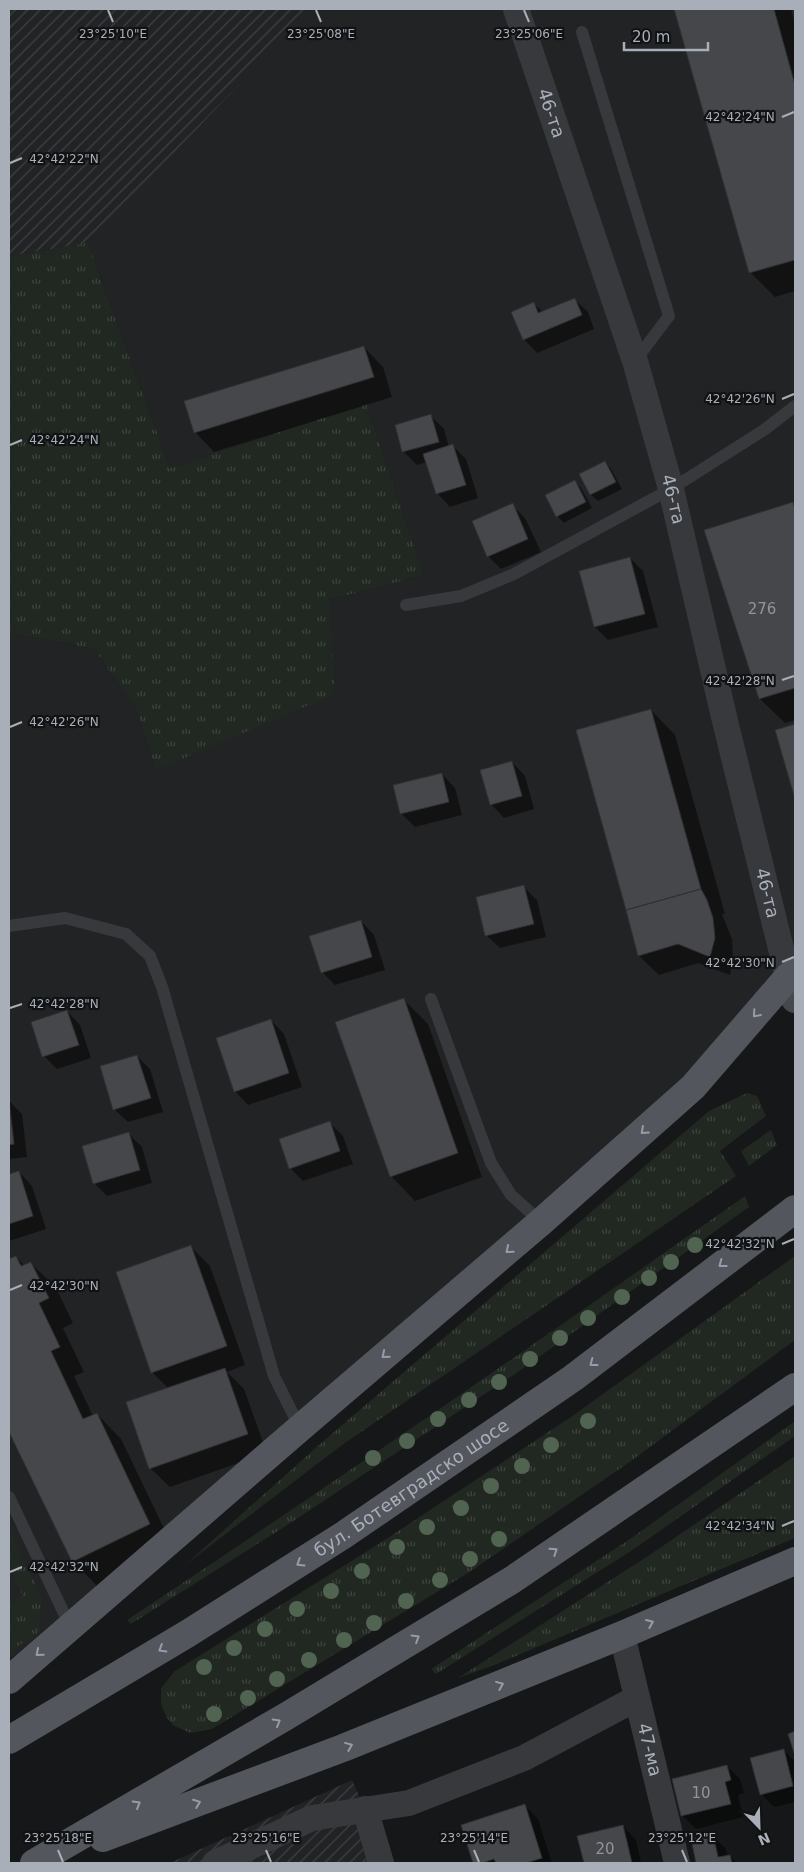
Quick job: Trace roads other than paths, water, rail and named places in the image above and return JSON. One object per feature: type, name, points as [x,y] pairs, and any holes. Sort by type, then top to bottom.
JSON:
[{"type":"main road","points":[[9,1680],[541,1222],[693,1087],[793,983]]},
{"type":"main road","name":"бул. Ботевградско шосе","points":[[9,1740],[188,1634],[342,1536],[573,1378],[795,1209]]},
{"type":"main road","points":[[35,1863],[285,1717],[512,1580],[795,1387]]},
{"type":"main road","points":[[35,1863],[343,1748],[622,1635],[795,1561]]},
{"type":"street","name":"46-та","points":[[516,9],[634,360],[671,489],[793,983]]},
{"type":"street","name":"47-ма","points":[[622,1635],[677,1863]]},
{"type":"street","points":[[215,1863],[312,1818],[409,1803],[524,1758],[637,1698]]},
{"type":"street","points":[[365,1809],[381,1863]]},
{"type":"lane","points":[[582,32],[669,316],[634,360]]},
{"type":"lane","points":[[406,605],[460,596],[514,574],[671,489],[764,430],[795,406]]},
{"type":"lane","points":[[9,926],[65,918],[126,934],[150,956],[162,988],[274,1376],[300,1428]]},
{"type":"lane","points":[[431,999],[491,1163],[511,1195],[541,1222]]},
{"type":"lane","points":[[9,1497],[70,1626]]}]
